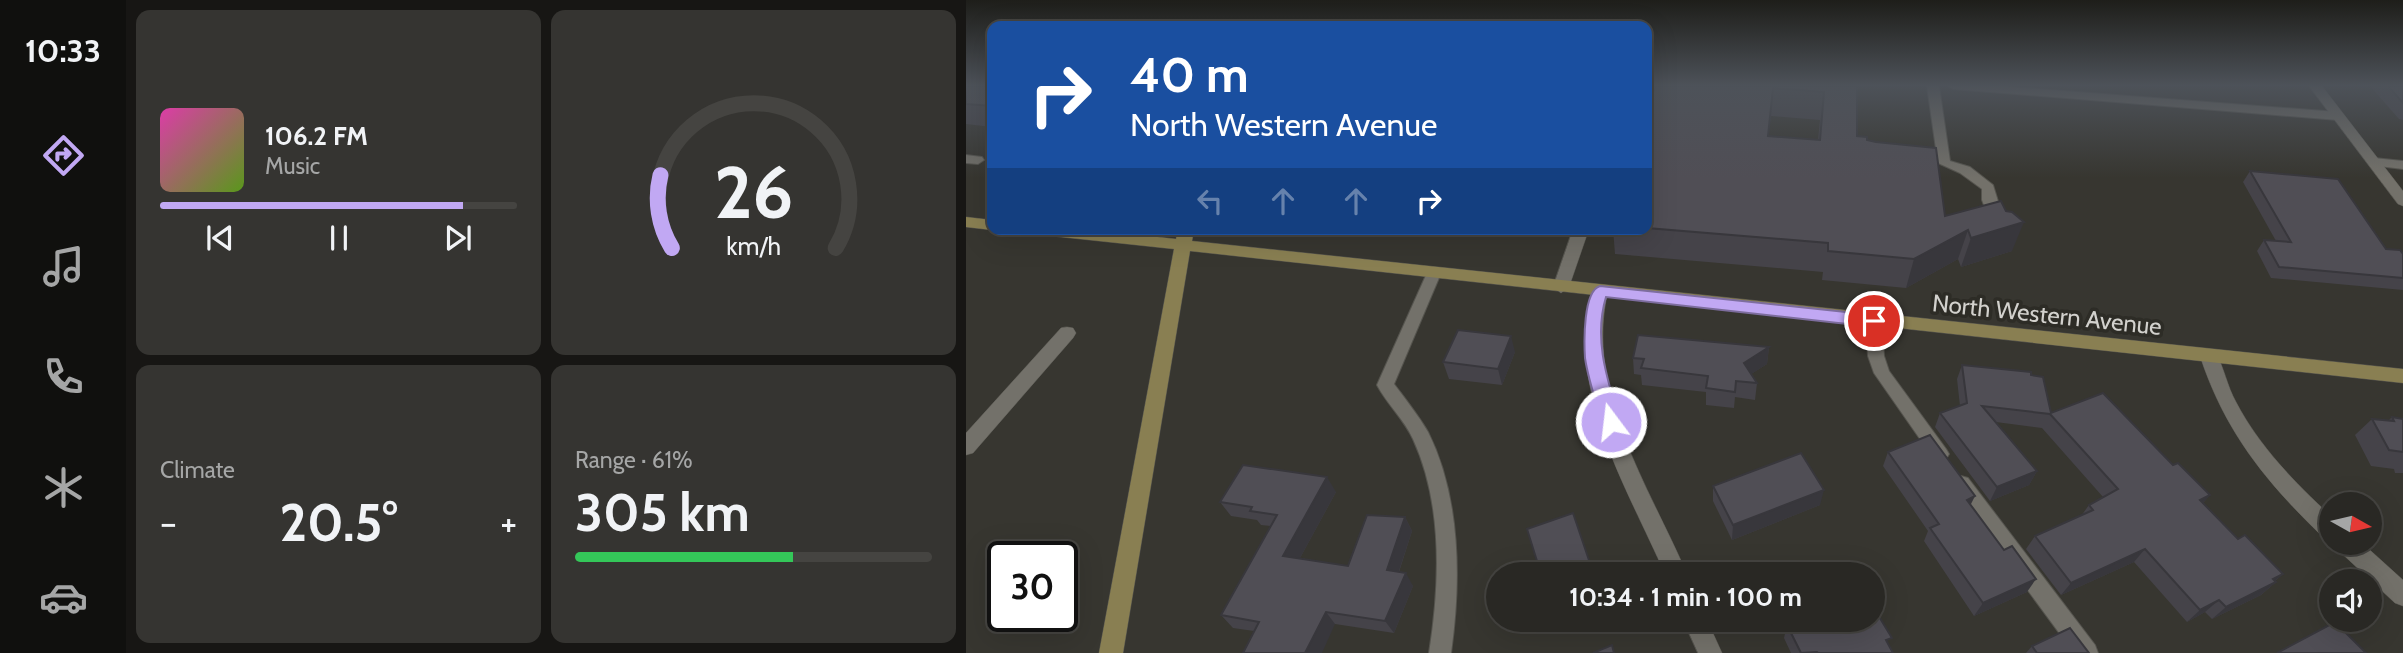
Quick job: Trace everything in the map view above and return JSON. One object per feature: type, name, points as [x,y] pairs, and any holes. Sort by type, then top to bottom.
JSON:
[{"type":"main road","points":[[966,222],[987,224]]},
{"type":"main road","name":"North Western Avenue","points":[[1146,235],[1184,237],[1434,273],[2403,376]]},
{"type":"main road","points":[[1111,653],[1184,237]]},
{"type":"street","points":[[2338,116],[2403,201]]},
{"type":"street","points":[[1561,287],[1579,235]]},
{"type":"street","points":[[1600,291],[1593,315],[1594,359],[1607,410],[1671,562]]},
{"type":"street","points":[[966,447],[1068,333]]},
{"type":"street","points":[[2209,356],[2227,405],[2239,426],[2280,479],[2319,518]]},
{"type":"street","points":[[2359,555],[2403,595]]},
{"type":"street","points":[[1700,632],[1710,653]]},
{"type":"lane","points":[[1937,116],[1944,163],[1965,170],[1987,188],[2002,235]]},
{"type":"lane","points":[[2374,162],[2403,165]]},
{"type":"lane","points":[[1434,273],[1385,385],[1423,442],[1441,505],[1447,553],[1447,618],[1440,653]]},
{"type":"lane","points":[[1874,321],[1876,356],[1882,373],[2087,653]]},
{"type":"building","points":[[1652,116],[1770,116],[1768,136],[1820,140],[1822,116],[1857,116],[1857,136],[1867,137],[1867,140],[1936,148],[1945,216],[2001,201],[2006,211],[2012,212],[2024,222],[1971,238],[1968,230],[1914,259],[1828,251],[1828,243],[1652,228]]},
{"type":"building","points":[[2250,171],[2338,179],[2386,249],[2400,250],[2403,254],[2403,278],[2279,267],[2264,240],[2291,242]]},
{"type":"building","points":[[1458,330],[1511,336],[1498,369],[1443,362]]},
{"type":"building","points":[[1638,335],[1769,347],[1744,363],[1757,383],[1736,381],[1735,392],[1706,388],[1708,376],[1641,368],[1644,359],[1633,358]]},
{"type":"building","points":[[1962,365],[2031,372],[2031,375],[2043,377],[2051,413],[2103,393],[2173,465],[2178,463],[2210,495],[2200,500],[2238,539],[2245,535],[2283,574],[2273,579],[2276,582],[2226,607],[2219,600],[2200,610],[2145,549],[2071,583],[2035,536],[2093,510],[2089,505],[2118,489],[2050,414],[1982,406],[2037,471],[1997,487],[1940,413],[1967,403]]},
{"type":"building","points":[[2392,417],[2403,419],[2403,452],[2389,450],[2372,419],[2394,421]]},
{"type":"building","points":[[1930,435],[1975,496],[1967,500],[2004,550],[2012,546],[2036,579],[1983,603],[1930,528],[1939,524],[1888,452]]},
{"type":"building","points":[[1801,453],[1824,490],[1733,525],[1713,486]]},
{"type":"building","points":[[1243,465],[1327,477],[1283,556],[1348,566],[1367,515],[1405,517],[1387,570],[1406,573],[1385,621],[1326,612],[1305,653],[1243,653],[1259,622],[1221,615],[1277,515],[1250,511],[1252,507],[1220,502]]},
{"type":"building","points":[[1573,513],[1590,562],[1537,562],[1527,529]]},
{"type":"building","points":[[1885,626],[1892,638],[1886,640],[1893,653],[1801,653],[1790,632],[1885,632]]},
{"type":"building","points":[[2070,628],[2089,653],[2037,653],[2032,646]]},
{"type":"building","points":[[2319,631],[2345,632],[2366,653],[2277,653]]},
{"type":"building","points":[[1612,645],[1614,653],[1593,653]]},
{"type":"route","points":[[1611,422],[1594,359],[1593,315],[1600,291],[1874,321]]}]
